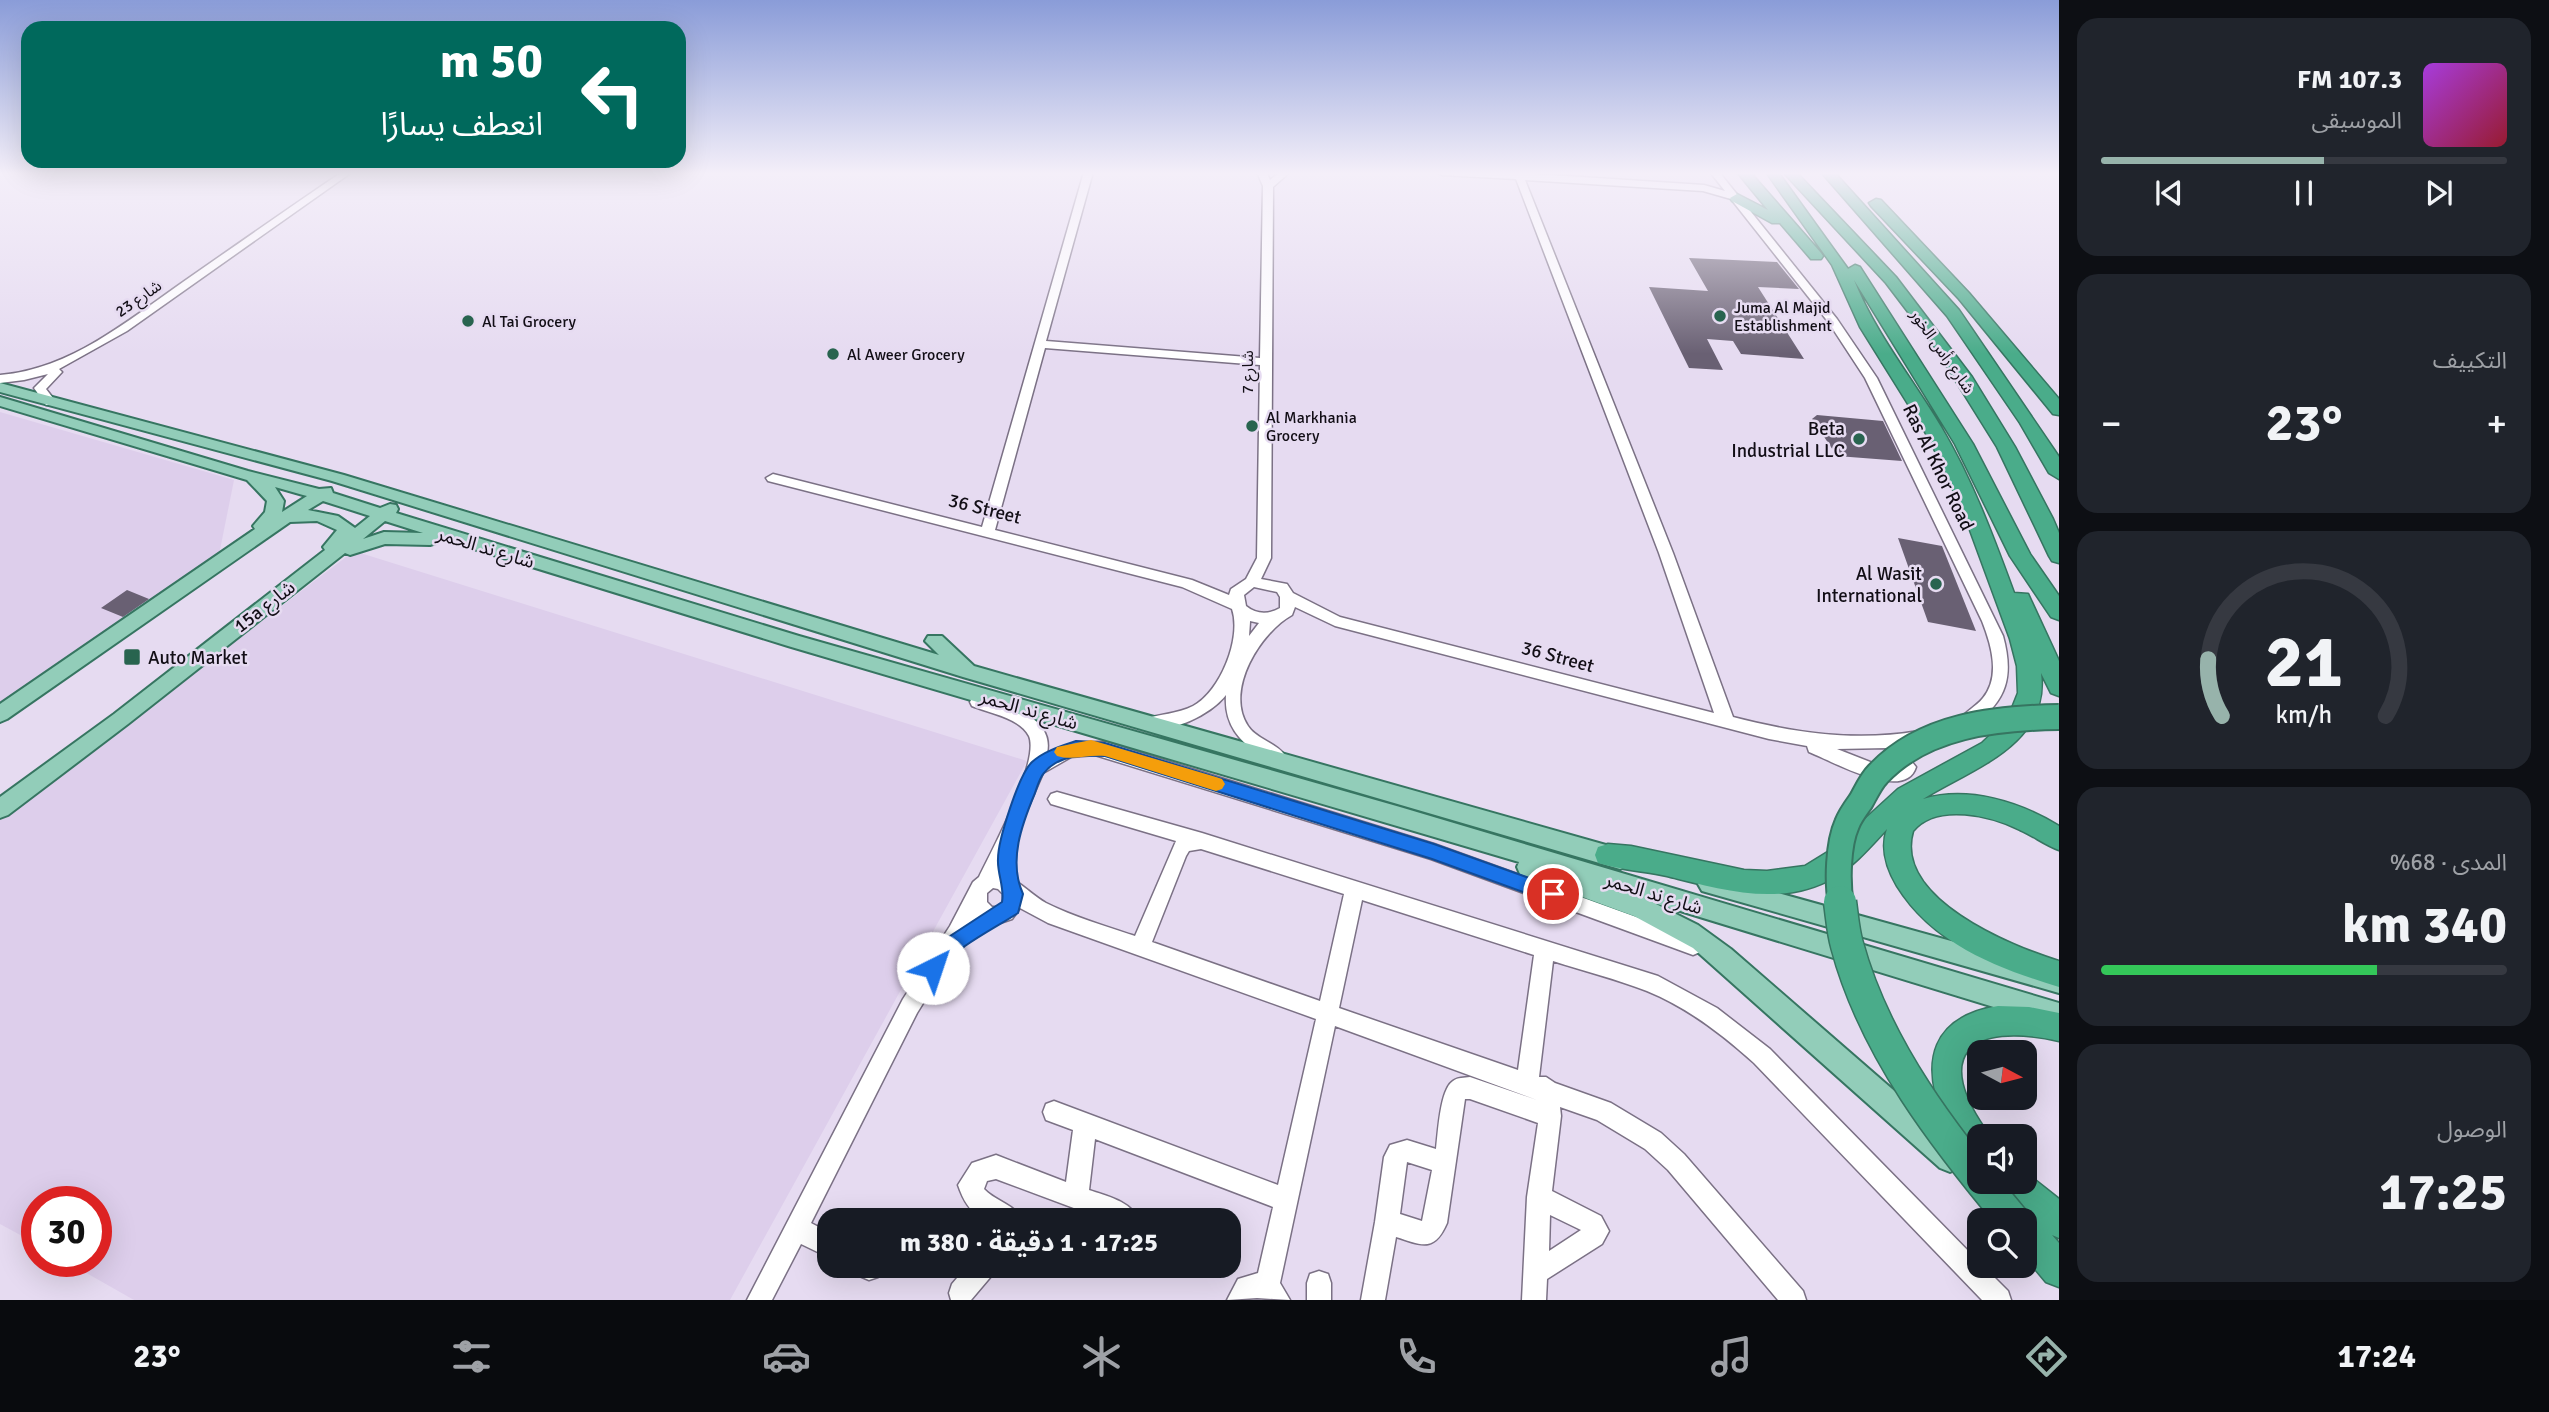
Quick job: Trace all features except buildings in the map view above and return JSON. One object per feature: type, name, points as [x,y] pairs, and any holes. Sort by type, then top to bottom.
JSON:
[{"type":"highway","points":[[1797,233],[1857,307],[1941,443],[1986,539],[2018,593],[2059,687]]},
{"type":"highway","points":[[1816,233],[1839,266],[1857,307]]},
{"type":"highway","points":[[1826,233],[1855,270],[1964,444],[2020,556],[2059,612]]},
{"type":"highway","name":"شارع رأس الخور","points":[[1846,233],[1891,280],[1945,350],[2016,465],[2059,556]]},
{"type":"highway","name":"شارع رأس الخور","points":[[1881,233],[1953,313],[2059,473]]},
{"type":"highway","points":[[1905,233],[1971,304],[2059,410]]},
{"type":"highway","points":[[1953,313],[2059,429]]},
{"type":"highway","points":[[1608,855],[1657,862],[1732,882],[1772,883],[1807,878],[1843,858],[1880,818],[1908,795],[2003,742],[2026,708],[2031,681],[2028,664],[1986,539]]},
{"type":"highway","points":[[2003,1208],[1946,1138],[1920,1100],[1884,1036],[1859,979],[1844,929],[1839,906],[1837,868],[1842,835],[1854,806],[1871,781],[1898,757],[1931,738],[1961,728],[2018,718],[2059,717]]},
{"type":"highway","points":[[2059,839],[2000,811],[1955,804],[1912,814],[1904,820],[1897,840],[1903,871],[1926,904],[1983,946],[2024,964],[2059,974]]},
{"type":"highway","points":[[1967,1131],[1959,1119],[1948,1089],[1947,1062],[1957,1039],[1965,1031],[1990,1021],[2022,1021],[2059,1027]]},
{"type":"highway","points":[[2025,1194],[2059,1221]]},
{"type":"highway","points":[[2037,1245],[2059,1269]]},
{"type":"main road","name":"شارع ند الحمر","points":[[0,387],[338,478],[391,505],[409,523],[481,546],[964,680],[1150,723],[1294,767],[2059,982]]},
{"type":"main road","name":"شارع ند الحمر","points":[[0,401],[242,474],[319,494],[391,505],[533,537],[639,568],[964,680],[1400,816],[2059,1015]]},
{"type":"main road","points":[[56,403],[83,401]]},
{"type":"main road","points":[[140,425],[165,421]]},
{"type":"main road","points":[[185,456],[217,460],[319,490],[335,485],[338,478]]},
{"type":"main road","points":[[232,552],[269,519],[276,504],[271,491],[242,474]]},
{"type":"main road","points":[[0,714],[319,494]]},
{"type":"main road","name":"15a شارع","points":[[0,808],[121,719],[391,505]]},
{"type":"main road","points":[[281,519],[318,516],[334,520],[346,528],[341,540],[298,579]]},
{"type":"main road","points":[[409,523],[413,518],[420,518],[602,570],[639,568]]},
{"type":"main road","points":[[298,579],[318,572],[356,546],[384,538],[418,537],[481,546]]},
{"type":"main road","points":[[936,641],[964,680]]},
{"type":"main road","points":[[1400,816],[1457,842],[1657,915],[1702,941],[2009,1208]]},
{"type":"main road","points":[[2037,1233],[2059,1252]]},
{"type":"street","name":"شارع 23","points":[[0,379],[37,374],[102,343],[260,233]]},
{"type":"street","points":[[988,530],[1071,233]]},
{"type":"street","name":"شارع 7","points":[[1239,607],[1236,593],[1248,584],[1264,558],[1267,233]]},
{"type":"street","points":[[1541,233],[1666,553],[1727,722]]},
{"type":"street","name":"Ras Al Khor Road","points":[[1764,233],[1833,321],[1871,378],[1947,530],[1999,645],[2000,680],[1985,709],[1966,722],[1943,731],[1877,743],[1820,742],[1769,733]]},
{"type":"street","points":[[1040,344],[1265,362]]},
{"type":"street","name":"شارع 23","points":[[56,403],[41,392],[43,383],[83,352]]},
{"type":"street","name":"36 Street","points":[[773,478],[988,530],[1187,583],[1257,618],[1335,621],[1769,733]]},
{"type":"street","points":[[1264,558],[1289,604],[1278,617],[1256,634],[1248,648],[1234,692],[1233,713],[1245,735],[1294,767]]},
{"type":"street","name":"36 Street","points":[[1187,583],[1248,584],[1285,593],[1335,621]]},
{"type":"street","points":[[1150,723],[1194,713],[1217,695],[1243,638],[1239,607]]},
{"type":"street","points":[[760,1300],[910,1006],[981,890],[1037,768],[1039,739],[1031,725],[1017,715],[973,699],[964,680]]},
{"type":"street","points":[[1769,733],[1839,756],[1881,774],[1904,774],[1907,766],[1902,757],[1877,743]]},
{"type":"street","points":[[1037,768],[1063,752],[1076,748],[1091,747],[1118,753],[1434,852],[1673,937],[1715,960],[1762,994]]},
{"type":"street","points":[[1057,799],[1202,841],[1651,982],[1709,1012],[1736,1033],[1999,1300]]},
{"type":"street","points":[[945,950],[1001,913],[1014,901],[1007,859],[1011,828]]},
{"type":"street","points":[[1158,830],[1178,852]]},
{"type":"street","points":[[1139,948],[1178,852],[1192,842],[1202,841]]},
{"type":"street","points":[[981,890],[999,881],[1027,902],[1055,917],[1536,1085],[1603,1111],[1653,1141],[1697,1185],[1794,1300]]},
{"type":"street","points":[[981,890],[980,910],[1055,917]]},
{"type":"street","points":[[1240,1300],[1247,1288],[1253,1285],[1273,1294],[1286,1200],[1355,890]]},
{"type":"street","points":[[1534,1300],[1539,1197],[1550,1116],[1536,1085],[1545,949]]},
{"type":"street","points":[[1387,1222],[1422,1234],[1431,1231],[1435,1223],[1455,1095],[1463,1087],[1550,1116]]},
{"type":"street","points":[[1054,1112],[1286,1200]]},
{"type":"street","points":[[1076,1197],[1086,1124]]},
{"type":"street","points":[[1373,1300],[1387,1222],[1394,1162],[1398,1153],[1407,1151],[1445,1163]]},
{"type":"street","points":[[987,1208],[971,1193],[970,1185],[980,1171],[996,1167],[1106,1208]]},
{"type":"street","points":[[1535,1273],[1594,1236],[1597,1231],[1593,1224],[1539,1197]]},
{"type":"street","points":[[796,1228],[817,1239]]},
{"type":"street","points":[[961,1293],[973,1278]]},
{"type":"shaded area","points":[[0,412],[234,480],[217,565],[0,719]]},
{"type":"shaded area","points":[[354,551],[1027,761],[730,1300],[134,1300],[93,1277],[112,1277],[112,1186],[21,1186],[21,1235],[0,1224],[0,820]]},
{"type":"slow traffic","points":[[1063,752],[1076,748],[1105,749],[1216,784]]},
{"type":"place","name":"Juma Al Majid Establishment","points":[[1720,316]]},
{"type":"place","name":"Al Tai Grocery","points":[[468,321]]},
{"type":"place","name":"Al Aweer Grocery","points":[[833,354]]},
{"type":"place","name":"Al Markhania Grocery","points":[[1252,426]]},
{"type":"place","name":"Beta Industrial LLC","points":[[1859,439]]},
{"type":"place","name":"Al Wasit International","points":[[1936,584]]},
{"type":"place","name":"Auto Market","points":[[132,657]]},
{"type":"route","points":[[933,968],[945,950],[957,940],[1011,907],[1014,894],[1007,871],[1011,828],[1037,768],[1051,758],[1076,748],[1105,749],[1434,852],[1553,894]]}]
